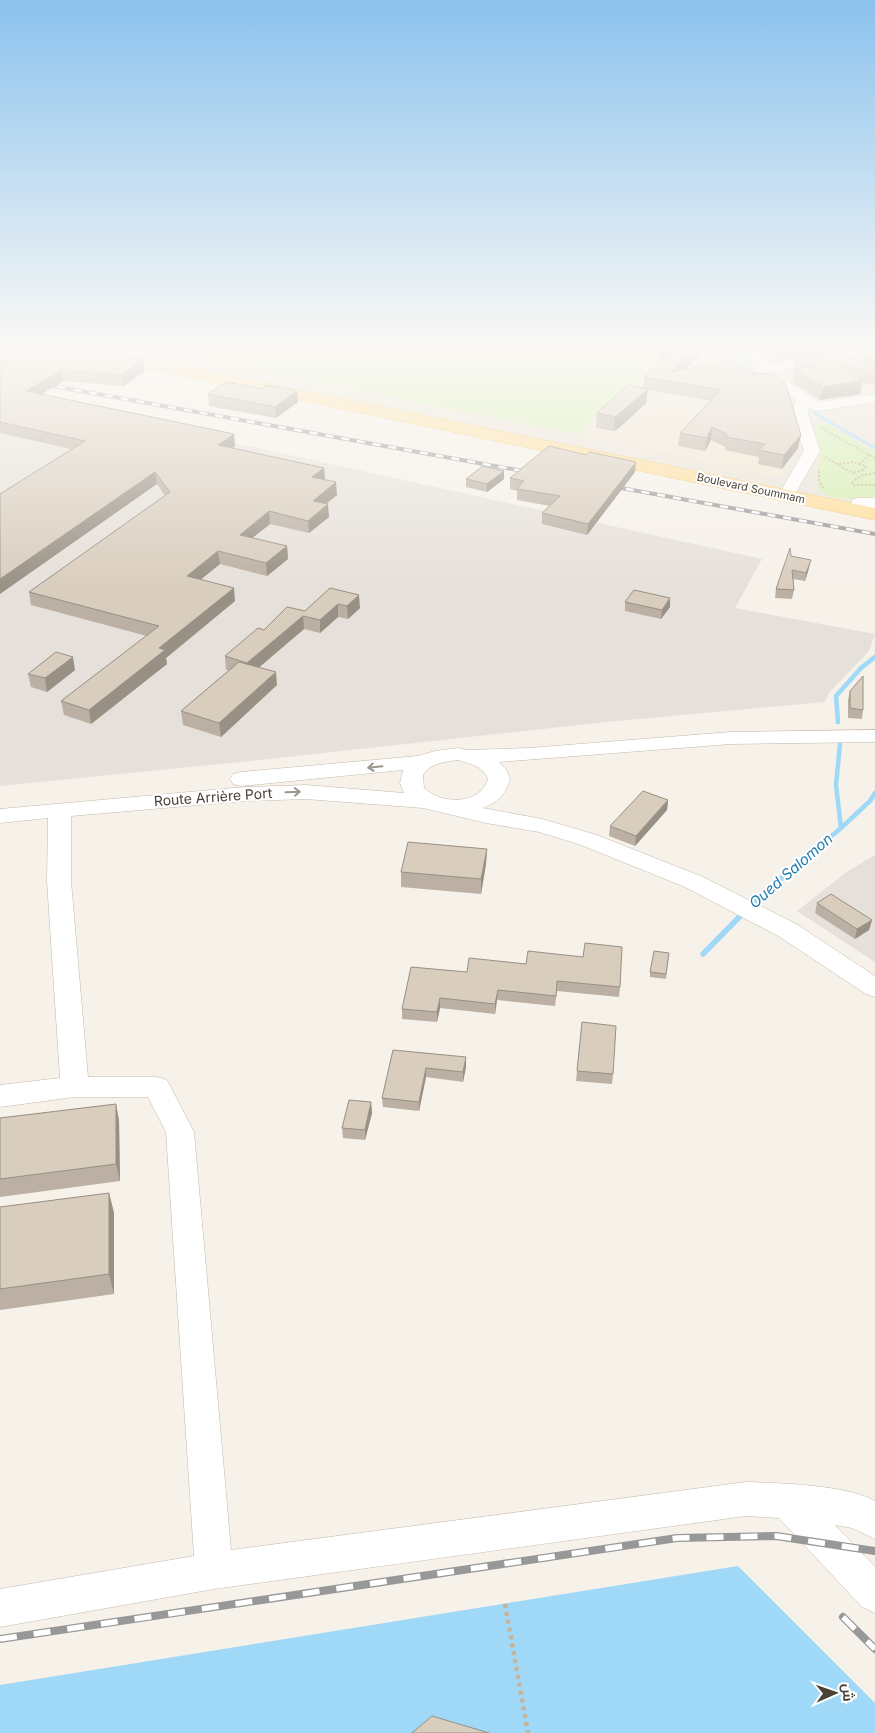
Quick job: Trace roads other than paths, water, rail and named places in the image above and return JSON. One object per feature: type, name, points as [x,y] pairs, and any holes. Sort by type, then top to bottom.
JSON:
[{"type":"main road","name":"Boulevard Soummam","points":[[469,428],[871,509]]},
{"type":"main road","name":"Boulevard Soummam","points":[[493,428],[790,489],[871,509]]},
{"type":"street","points":[[790,489],[812,451],[809,428]]},
{"type":"street","points":[[875,736],[730,738],[529,754],[445,755],[424,762],[415,769],[411,777],[411,786],[426,801],[486,816],[542,826],[598,844],[694,882],[788,931],[875,988]]},
{"type":"street","points":[[453,807],[477,804],[529,754]]},
{"type":"street","points":[[470,756],[483,760],[493,767],[497,784],[506,806],[542,826]]},
{"type":"street","name":"Route Arrière Port","points":[[0,803],[424,762]]},
{"type":"street","name":"Route Arrière Port","points":[[0,816],[245,794],[306,792],[426,801]]},
{"type":"street","points":[[60,810],[59,881],[75,1087]]},
{"type":"street","points":[[0,1096],[75,1087],[157,1087],[180,1132],[214,1572]]},
{"type":"street","points":[[0,1608],[214,1572],[746,1499],[787,1501],[869,1512]]},
{"type":"street","points":[[787,1501],[875,1594]]},
{"type":"water","points":[[738,1566],[875,1703],[875,1733],[0,1733],[0,1685]]},
{"type":"waterway","name":"Oued Salomon","points":[[840,428],[875,448]]},
{"type":"waterway","name":"Oued Salomon","points":[[838,722],[836,696],[861,668],[875,657]]},
{"type":"waterway","name":"Oued Salomon","points":[[840,744],[836,785],[841,828]]},
{"type":"waterway","points":[[841,828],[870,801],[875,793]]},
{"type":"waterway","name":"Oued Salomon","points":[[807,857],[841,828]]},
{"type":"waterway","name":"Oued Salomon","points":[[703,954],[755,901],[808,856]]},
{"type":"railway","points":[[285,428],[534,473]]},
{"type":"railway","points":[[610,486],[875,534]]},
{"type":"railway","points":[[0,1639],[677,1538],[776,1536],[875,1551]]},
{"type":"railway","points":[[843,1617],[875,1649]]}]
